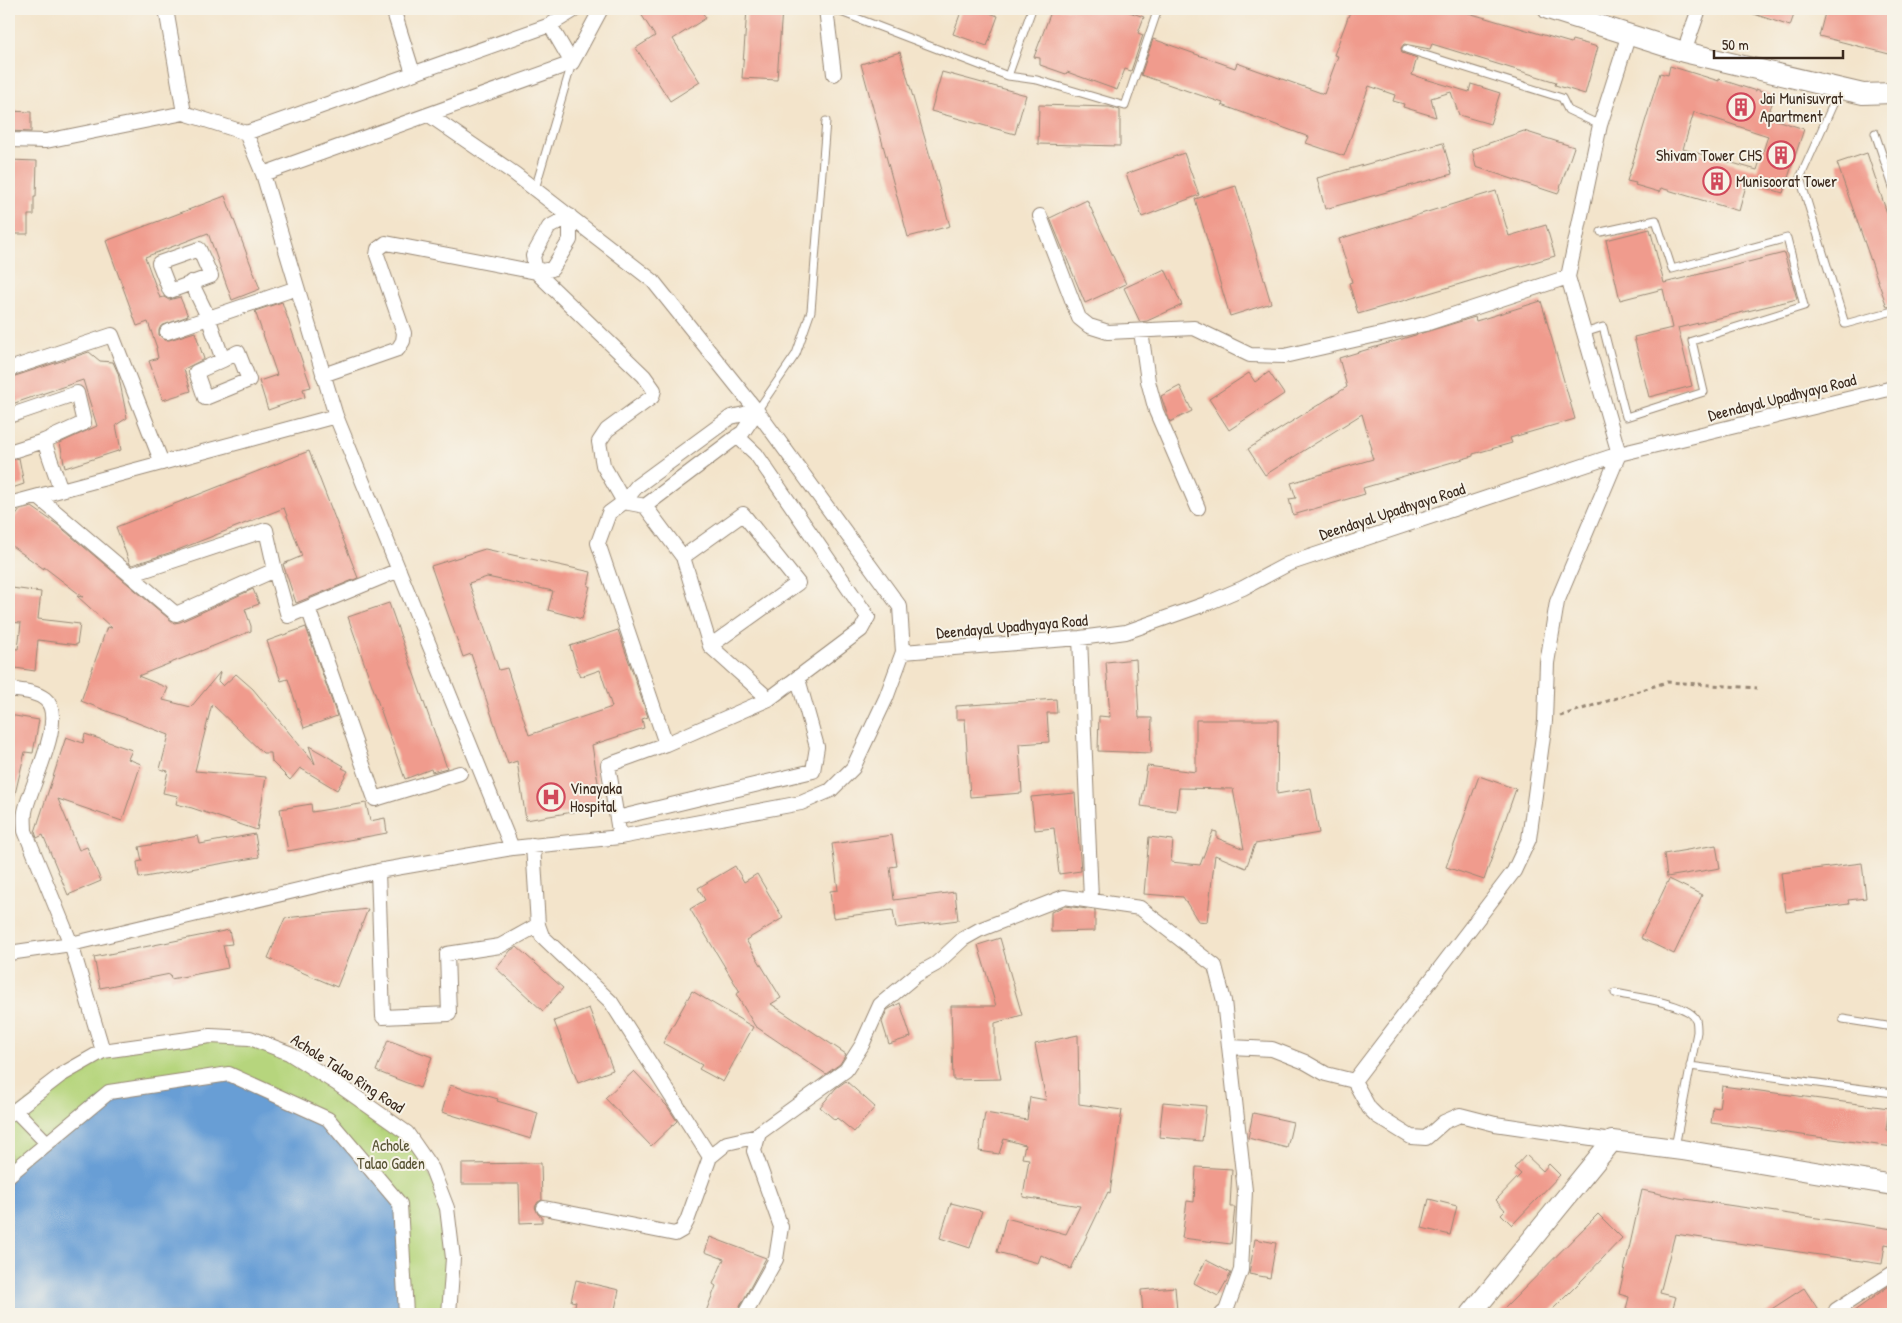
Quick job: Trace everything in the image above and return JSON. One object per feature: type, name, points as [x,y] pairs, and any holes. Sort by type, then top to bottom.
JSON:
[{"type":"street","points":[[166,9],[184,113]]},
{"type":"street","points":[[393,9],[412,73]]},
{"type":"street","points":[[9,140],[46,141],[184,113],[246,133],[550,25],[576,9]]},
{"type":"street","points":[[263,174],[572,63],[601,9]]},
{"type":"street","points":[[826,9],[834,74]]},
{"type":"street","points":[[1548,9],[1684,52],[1862,94],[1893,93]]},
{"type":"street","points":[[1684,52],[1699,9]]},
{"type":"street","points":[[550,25],[572,63]]},
{"type":"street","points":[[1354,1080],[1514,871],[1528,839],[1545,721],[1548,663],[1557,602],[1619,454],[1568,277],[1600,125],[1629,34]]},
{"type":"street","points":[[9,953],[71,944],[378,871],[533,845],[620,837],[802,802],[831,790],[853,768],[886,698],[903,652],[900,607],[758,411],[654,281],[535,189],[429,115]]},
{"type":"street","points":[[246,133],[263,174],[336,416],[512,848]]},
{"type":"street","points":[[570,216],[548,227],[533,256],[536,272],[644,376],[654,390],[652,397],[607,430],[599,442],[602,465],[624,502],[645,506],[683,557],[710,646],[769,699]]},
{"type":"street","points":[[323,375],[398,349],[403,341],[404,333],[378,255],[378,249],[381,245],[386,243],[536,272],[552,269],[570,240],[570,216]]},
{"type":"street","points":[[1040,216],[1079,318],[1089,326],[1108,332],[1194,328],[1250,355],[1284,356],[1425,324],[1568,277]]},
{"type":"street","points":[[191,282],[208,318],[223,360]]},
{"type":"street","points":[[166,332],[297,288]]},
{"type":"street","points":[[1141,331],[1148,380],[1156,411],[1198,508]]},
{"type":"street","points":[[9,369],[112,335],[162,463]]},
{"type":"street","name":"Deendayal Upadhyaya Road","points":[[903,652],[1080,638],[1126,632],[1208,603],[1243,588],[1288,564],[1619,454],[1893,388]]},
{"type":"street","points":[[9,416],[77,392],[84,423],[9,452]]},
{"type":"street","points":[[645,506],[743,432],[758,411]]},
{"type":"street","points":[[666,744],[598,543],[609,513],[624,502],[637,486],[731,417],[758,411]]},
{"type":"street","points":[[9,504],[336,416]]},
{"type":"street","points":[[620,837],[608,765],[666,744],[769,699],[861,630],[868,617],[756,454],[737,436]]},
{"type":"street","points":[[44,440],[62,490]]},
{"type":"street","points":[[38,496],[176,614],[275,570]]},
{"type":"street","points":[[683,557],[743,514],[798,583],[710,646]]},
{"type":"street","points":[[130,575],[266,530],[288,616],[399,570]]},
{"type":"street","points":[[308,608],[375,799],[460,773]]},
{"type":"street","points":[[1080,638],[1092,900]]},
{"type":"street","points":[[617,818],[813,771],[816,747],[798,679]]},
{"type":"street","points":[[9,689],[32,692],[46,700],[53,711],[53,726],[25,813],[25,831],[71,944],[103,1050]]},
{"type":"street","points":[[533,845],[538,925],[542,936],[611,1002],[710,1157]]},
{"type":"street","points":[[378,871],[383,1017],[449,1014],[447,954],[500,946],[538,925]]},
{"type":"street","points":[[745,1314],[776,1259],[781,1227],[754,1151],[759,1133],[846,1070],[862,1045],[880,1006],[916,975],[936,964],[963,938],[1064,896],[1140,908],[1215,966],[1224,1001],[1246,1191],[1241,1270],[1226,1311],[1222,1314]]},
{"type":"street","name":"Achole Talao Ring Road","points":[[12,1112],[61,1075],[103,1050],[210,1036],[250,1038],[290,1053],[406,1133],[432,1169],[447,1208],[453,1258],[449,1314]]},
{"type":"street","points":[[1230,1047],[1272,1049],[1305,1062],[1326,1074],[1354,1080],[1369,1108],[1377,1116],[1411,1137],[1426,1138],[1444,1122],[1460,1115],[1495,1124],[1893,1184]]},
{"type":"street","points":[[9,1175],[109,1092],[229,1074],[328,1119],[400,1204],[406,1314]]},
{"type":"street","points":[[12,1112],[47,1143]]},
{"type":"street","points":[[544,1208],[676,1234],[682,1230],[687,1221],[710,1157],[727,1143],[758,1136]]},
{"type":"street","points":[[1471,1314],[1612,1141]]},
{"type":"street","points":[[1836,1310],[1893,1273]]},
{"type":"lane","points":[[833,9],[1008,76],[1037,80],[1125,106],[1158,9]]},
{"type":"lane","points":[[1008,76],[1032,9]]},
{"type":"lane","points":[[1406,49],[1562,98],[1568,110],[1600,125]]},
{"type":"lane","points":[[535,189],[572,63]]},
{"type":"lane","points":[[1840,89],[1800,178],[1846,324],[1893,310]]},
{"type":"lane","points":[[758,411],[796,354],[811,311],[826,122]]},
{"type":"lane","points":[[1874,133],[1893,187]]},
{"type":"lane","points":[[1584,333],[1603,327],[1626,417],[1704,392],[1692,341],[1804,306],[1787,238],[1672,269],[1656,220],[1601,232]]},
{"type":"lane","points":[[1615,993],[1677,1006],[1689,1011],[1696,1019],[1697,1032],[1674,1150]]},
{"type":"lane","points":[[1843,1019],[1893,1027]]},
{"type":"lane","points":[[1690,1066],[1893,1093]]},
{"type":"path","points":[[1545,721],[1666,682],[1757,688]]},
{"type":"green space","name":"Achole Talao Gaden","points":[[210,1036],[289,1053],[407,1133],[447,1208],[449,1314],[406,1314],[9,1175],[9,1115],[103,1051]]},
{"type":"water","points":[[229,1074],[328,1119],[400,1204],[406,1314],[9,1314],[9,1175],[109,1092]]},
{"type":"building","points":[[650,9],[700,9],[706,18],[673,39],[700,82],[670,101],[636,48],[655,36],[641,14]]},
{"type":"building","points":[[747,9],[782,9],[777,80],[742,78]]},
{"type":"building","points":[[962,9],[979,9],[998,16],[987,46],[953,34]]},
{"type":"building","points":[[1052,9],[1121,9],[1144,17],[1138,33],[1143,35],[1131,71],[1125,69],[1117,90],[1067,72],[1066,74],[1040,65],[1040,58],[1034,57]]},
{"type":"building","points":[[1351,9],[1455,9],[1571,43],[1572,40],[1598,47],[1585,94],[1555,85],[1556,82],[1432,44],[1430,49],[1404,44],[1401,48],[1402,53],[1417,58],[1412,75],[1469,92],[1471,84],[1500,93],[1490,124],[1459,115],[1451,92],[1431,98],[1436,117],[1403,107],[1404,104],[1393,101],[1395,95],[1369,86],[1344,156],[1306,143],[1309,137],[1222,105],[1223,103],[1141,75],[1153,39],[1235,68],[1237,63],[1324,94],[1338,56],[1334,55]]},
{"type":"building","points":[[1746,9],[1796,9],[1790,26],[1745,11]]},
{"type":"building","points":[[1826,9],[1885,9],[1893,11],[1893,55],[1819,36]]},
{"type":"building","points":[[900,52],[950,226],[908,237],[861,64]]},
{"type":"building","points":[[1670,66],[1756,91],[1756,89],[1775,96],[1767,117],[1804,129],[1783,193],[1747,182],[1739,211],[1661,188],[1659,192],[1627,181],[1660,73],[1668,75]],"holes":[[[1694,112],[1768,136],[1757,170],[1683,149]]]},
{"type":"building","points":[[942,72],[1026,95],[1015,134],[931,111]]},
{"type":"building","points":[[1039,105],[1110,107],[1120,110],[1120,146],[1038,144]]},
{"type":"building","points":[[9,111],[31,112],[31,132],[9,131]]},
{"type":"building","points":[[1524,131],[1574,147],[1558,194],[1476,167],[1472,149]]},
{"type":"building","points":[[1443,143],[1452,174],[1325,209],[1317,178]]},
{"type":"building","points":[[1184,153],[1199,195],[1142,217],[1126,174]]},
{"type":"building","points":[[1867,153],[1893,231],[1893,306],[1887,307],[1837,163]]},
{"type":"building","points":[[9,160],[37,161],[34,215],[28,215],[28,234],[9,234]]},
{"type":"building","points":[[1236,186],[1271,303],[1230,316],[1195,199]]},
{"type":"building","points":[[1496,191],[1509,236],[1546,225],[1555,256],[1358,314],[1349,283],[1352,282],[1339,239]]},
{"type":"building","points":[[225,196],[260,289],[232,300],[208,233],[145,257],[160,298],[164,297],[169,300],[180,297],[188,316],[161,326],[159,335],[165,340],[169,340],[195,332],[204,359],[184,369],[191,391],[163,400],[149,361],[158,358],[157,348],[148,322],[137,326],[106,241]]},
{"type":"building","points":[[1087,200],[1126,284],[1085,303],[1050,218]]},
{"type":"building","points":[[1650,229],[1664,283],[1784,253],[1797,299],[1678,328],[1692,386],[1649,397],[1634,337],[1672,328],[1663,289],[1620,300],[1606,240]]},
{"type":"building","points":[[1165,269],[1182,305],[1147,321],[1140,322],[1124,288]]},
{"type":"building","points":[[1541,301],[1575,419],[1510,438],[1512,443],[1473,454],[1473,456],[1363,488],[1365,494],[1293,515],[1289,499],[1296,498],[1291,483],[1373,459],[1362,414],[1265,475],[1248,449],[1347,387],[1339,358],[1475,317],[1476,321]]},
{"type":"building","points":[[282,302],[311,387],[303,389],[305,397],[268,410],[259,381],[277,375],[255,311]]},
{"type":"building","points":[[89,352],[100,361],[113,362],[118,373],[127,418],[116,425],[121,450],[65,468],[60,443],[97,426],[83,380],[9,405],[9,378]]},
{"type":"building","points":[[1269,372],[1284,394],[1229,430],[1209,399],[1249,373],[1255,382]]},
{"type":"building","points":[[1180,386],[1192,411],[1170,422],[1161,396]]},
{"type":"building","points":[[309,451],[358,578],[296,603],[283,564],[302,556],[284,508],[175,551],[132,565],[130,564],[116,527]]},
{"type":"building","points":[[19,458],[24,484],[9,489],[9,461]]},
{"type":"building","points":[[32,507],[58,525],[174,623],[253,589],[259,604],[245,609],[251,631],[138,676],[168,688],[163,700],[191,707],[220,672],[218,681],[223,686],[236,674],[253,689],[315,764],[309,746],[344,766],[342,768],[348,771],[337,790],[300,768],[290,780],[272,762],[271,753],[263,753],[212,704],[195,771],[266,777],[257,830],[176,804],[178,796],[163,793],[168,771],[160,769],[169,735],[81,701],[107,627],[112,628],[77,596],[83,597],[44,567],[44,569],[9,544],[9,525],[20,510]]},
{"type":"building","points":[[485,549],[591,572],[588,586],[590,586],[582,619],[548,610],[553,591],[487,577],[469,583],[499,670],[507,668],[529,735],[612,707],[600,670],[580,677],[570,646],[618,630],[648,717],[642,719],[644,728],[592,745],[602,807],[526,820],[517,761],[508,764],[471,654],[463,657],[431,566]]},
{"type":"building","points":[[12,588],[41,592],[38,619],[80,624],[77,645],[38,640],[35,671],[9,667],[9,648],[18,649],[21,623],[9,622]]},
{"type":"building","points":[[389,603],[447,768],[432,772],[431,769],[405,779],[348,617]]},
{"type":"building","points":[[306,627],[337,716],[304,728],[288,679],[281,681],[267,641]]},
{"type":"building","points":[[1136,659],[1139,718],[1152,718],[1151,753],[1098,751],[1099,716],[1110,717],[1106,662]]},
{"type":"building","points":[[1056,699],[1057,713],[1047,713],[1049,742],[1019,744],[1022,793],[970,797],[965,719],[956,719],[956,706]]},
{"type":"building","points":[[9,715],[39,720],[33,753],[25,752],[14,798],[9,797]]},
{"type":"building","points":[[1196,720],[1278,720],[1277,794],[1311,788],[1319,833],[1255,844],[1246,868],[1215,855],[1207,922],[1198,921],[1183,897],[1144,894],[1149,837],[1173,840],[1171,862],[1200,865],[1213,831],[1217,832],[1217,838],[1244,849],[1233,789],[1179,788],[1176,811],[1141,806],[1147,766],[1196,772]]},
{"type":"building","points":[[85,734],[132,750],[128,759],[141,764],[122,821],[58,799],[79,850],[87,847],[101,881],[68,895],[43,835],[37,838],[35,832],[66,737],[83,743]]},
{"type":"building","points":[[1479,776],[1516,789],[1484,880],[1446,867]]},
{"type":"building","points":[[1075,793],[1081,871],[1059,874],[1054,828],[1035,830],[1031,797]]},
{"type":"building","points":[[366,803],[370,821],[385,818],[387,833],[288,851],[280,809],[311,804],[312,812]]},
{"type":"building","points":[[255,834],[259,857],[139,878],[137,862],[142,861],[139,847],[198,836],[200,844]]},
{"type":"building","points":[[892,835],[897,866],[890,867],[894,900],[955,892],[958,920],[896,928],[893,910],[833,918],[830,891],[838,890],[832,844]]},
{"type":"building","points":[[1716,845],[1720,868],[1667,877],[1664,854]]},
{"type":"building","points":[[1862,863],[1866,898],[1848,900],[1849,904],[1786,912],[1781,873]]},
{"type":"building","points":[[735,866],[744,882],[757,874],[783,918],[746,940],[781,998],[771,1004],[846,1054],[840,1064],[826,1074],[755,1026],[736,994],[740,992],[690,909],[705,900],[698,888]]},
{"type":"building","points":[[1669,879],[1702,895],[1674,954],[1641,938]]},
{"type":"building","points":[[1065,906],[1095,910],[1095,931],[1051,932],[1051,912]]},
{"type":"building","points":[[368,909],[337,987],[268,958],[285,918]]},
{"type":"building","points":[[229,930],[232,944],[223,945],[228,968],[171,979],[170,974],[100,988],[94,957]]},
{"type":"building","points":[[1000,938],[1022,1015],[995,1023],[995,1046],[1001,1079],[953,1080],[951,1006],[996,1006],[978,945]]},
{"type":"building","points":[[517,947],[563,988],[543,1011],[496,968],[511,950]]},
{"type":"building","points":[[692,991],[753,1027],[723,1082],[699,1069],[702,1065],[663,1043]]},
{"type":"building","points":[[900,1003],[911,1037],[889,1044],[882,1022],[887,1010]]},
{"type":"building","points":[[589,1008],[613,1070],[578,1083],[554,1021]]},
{"type":"building","points":[[1078,1035],[1079,1104],[1122,1110],[1110,1193],[1108,1192],[1071,1269],[1041,1255],[1038,1263],[997,1252],[1006,1218],[1066,1234],[1080,1206],[1023,1197],[1029,1159],[1022,1158],[1025,1145],[1004,1139],[999,1154],[979,1151],[985,1113],[1027,1120],[1030,1097],[1046,1100],[1035,1044]]},
{"type":"building","points":[[388,1040],[432,1057],[420,1088],[376,1071]]},
{"type":"building","points":[[634,1071],[667,1106],[677,1121],[651,1146],[605,1098]]},
{"type":"building","points":[[846,1081],[875,1107],[854,1132],[837,1118],[835,1120],[820,1107],[836,1088]]},
{"type":"building","points":[[450,1085],[538,1113],[531,1139],[442,1112]]},
{"type":"building","points":[[1722,1086],[1889,1108],[1886,1130],[1893,1131],[1893,1147],[1711,1123],[1713,1107],[1719,1108]]},
{"type":"building","points":[[1163,1102],[1206,1106],[1202,1141],[1159,1137]]},
{"type":"building","points":[[1253,1113],[1293,1122],[1287,1148],[1248,1138]]},
{"type":"building","points":[[1526,1155],[1543,1171],[1549,1164],[1560,1175],[1512,1225],[1501,1214],[1505,1210],[1496,1200],[1521,1174],[1514,1168]]},
{"type":"building","points":[[541,1163],[542,1200],[535,1207],[538,1214],[542,1217],[542,1222],[520,1223],[519,1184],[462,1184],[462,1164]]},
{"type":"building","points":[[1196,1167],[1232,1169],[1230,1207],[1235,1207],[1231,1244],[1182,1238],[1187,1201],[1194,1202]]},
{"type":"building","points":[[1642,1190],[1679,1198],[1893,1229],[1890,1245],[1885,1244],[1882,1264],[1675,1234],[1660,1293],[1676,1297],[1671,1314],[1631,1314],[1632,1311],[1626,1309],[1629,1297],[1619,1294]]},
{"type":"building","points":[[1429,1199],[1457,1206],[1450,1235],[1422,1228]]},
{"type":"building","points":[[951,1203],[982,1211],[970,1248],[940,1238]]},
{"type":"building","points":[[1598,1214],[1622,1238],[1584,1278],[1548,1314],[1499,1314]]},
{"type":"building","points":[[710,1237],[766,1258],[736,1314],[705,1314],[716,1286],[713,1284],[724,1259],[705,1252]]},
{"type":"building","points":[[1255,1239],[1276,1243],[1270,1278],[1249,1274]]},
{"type":"building","points":[[1206,1260],[1231,1273],[1218,1296],[1194,1283]]},
{"type":"building","points":[[576,1280],[619,1290],[614,1314],[572,1314],[576,1302],[571,1301]]},
{"type":"building","points":[[1893,1283],[1893,1314],[1850,1314],[1889,1286]]},
{"type":"building","points":[[1175,1287],[1177,1311],[1143,1314],[1141,1290]]},
{"type":"building","points":[[1804,1288],[1821,1314],[1764,1314]]},
{"type":"place","name":"Jai Munisuvrat Apartment","points":[[1741,107]]},
{"type":"place","name":"Shivam Tower CHS","points":[[1781,155]]},
{"type":"place","name":"Munisoorat Tower","points":[[1717,181]]},
{"type":"place","name":"Vinayaka Hospital","points":[[551,797]]}]
